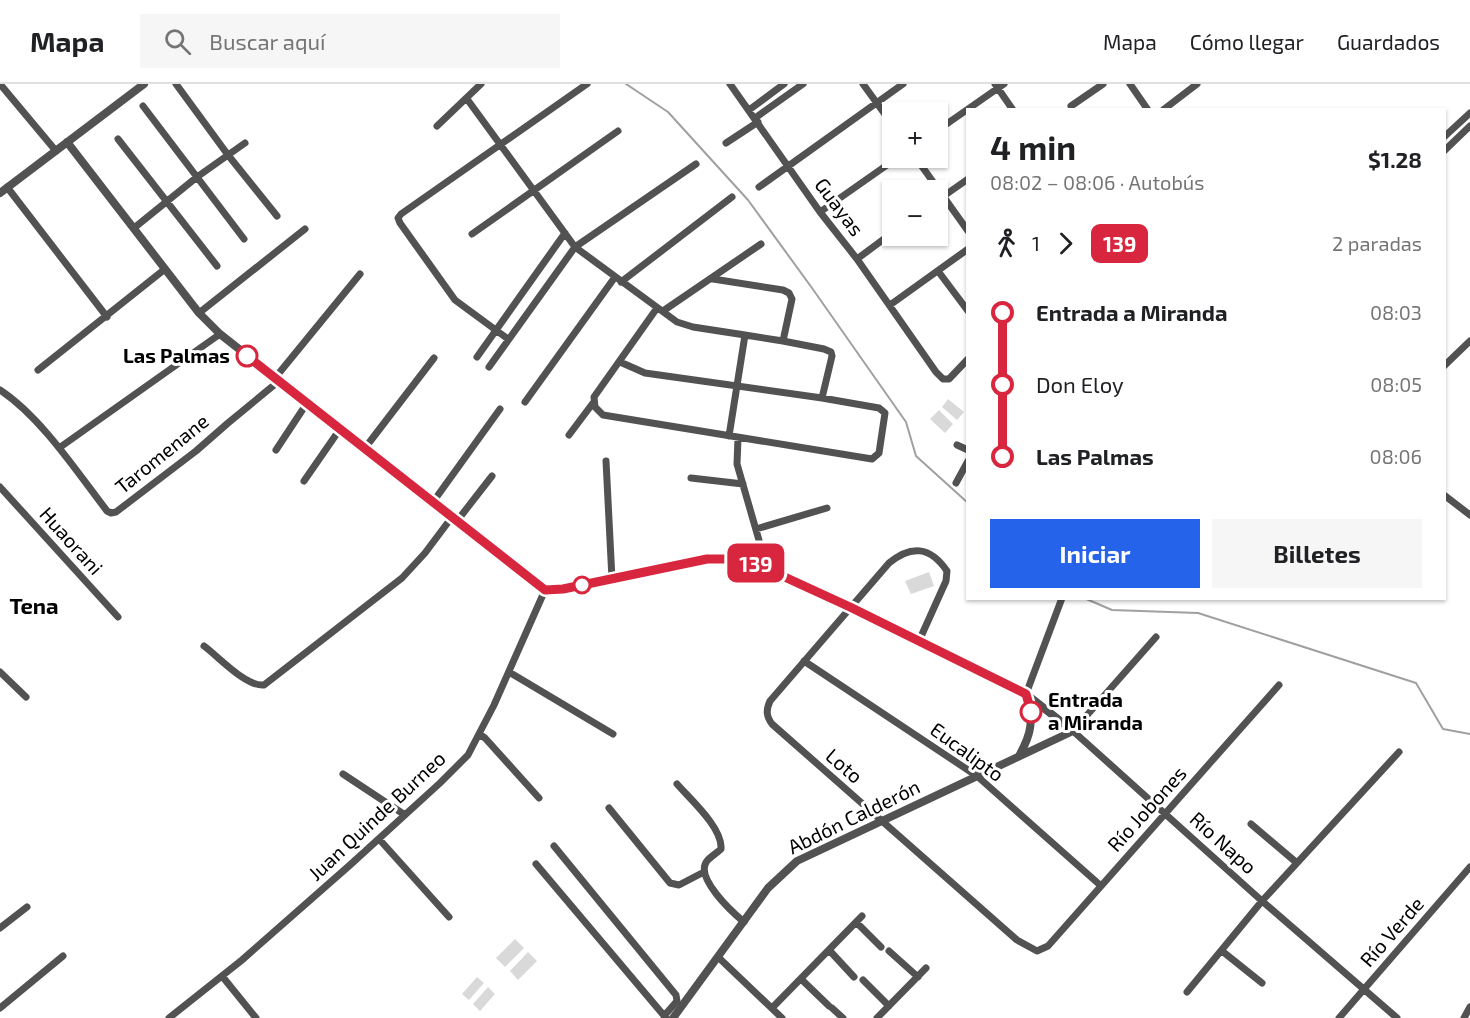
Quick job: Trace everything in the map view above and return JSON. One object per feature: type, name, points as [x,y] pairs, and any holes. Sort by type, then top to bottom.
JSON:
[{"type":"street","points":[[107,316],[3,190],[144,84]]},
{"type":"street","points":[[177,84],[228,155],[277,216]]},
{"type":"street","points":[[437,126],[482,84]]},
{"type":"street","points":[[508,339],[455,300],[398,218],[587,84]]},
{"type":"street","name":"Guayas","points":[[730,84],[936,372],[943,379],[949,379],[966,361]]},
{"type":"street","points":[[749,110],[784,84]]},
{"type":"street","points":[[726,143],[803,84]]},
{"type":"street","points":[[863,84],[882,109]]},
{"type":"street","points":[[759,187],[903,84]]},
{"type":"street","points":[[1071,106],[1103,84]]},
{"type":"street","points":[[1130,84],[1147,108]]},
{"type":"street","points":[[1166,108],[1197,84]]},
{"type":"street","points":[[970,108],[999,85],[1012,108]]},
{"type":"street","points":[[2,90],[56,151]]},
{"type":"street","points":[[467,99],[575,247],[618,280],[684,325],[783,341],[831,352],[822,398]]},
{"type":"street","points":[[143,106],[244,239]]},
{"type":"street","points":[[948,123],[966,111]]},
{"type":"street","points":[[1446,135],[1470,113]]},
{"type":"street","points":[[1446,149],[1470,126]]},
{"type":"street","points":[[472,234],[618,131]]},
{"type":"street","points":[[118,139],[217,266]]},
{"type":"street","points":[[67,142],[199,313],[220,334],[545,590]]},
{"type":"street","points":[[134,228],[197,177],[245,143]]},
{"type":"street","points":[[489,367],[575,247],[696,164]]},
{"type":"street","points":[[820,212],[882,168]]},
{"type":"street","points":[[948,193],[966,180]]},
{"type":"street","points":[[525,402],[618,280],[732,197]]},
{"type":"street","points":[[948,206],[966,228]]},
{"type":"street","points":[[199,313],[305,229]]},
{"type":"street","points":[[477,357],[566,234]]},
{"type":"street","points":[[857,259],[882,240]]},
{"type":"street","points":[[569,435],[660,310],[713,279],[761,244]]},
{"type":"street","points":[[890,305],[966,250]]},
{"type":"street","points":[[38,370],[165,269]]},
{"type":"street","points":[[938,271],[966,308]]},
{"type":"street","name":"Taromenane","points":[[0,390],[14,399],[59,448],[107,511],[116,512],[180,465],[277,380],[360,274]]},
{"type":"street","points":[[713,279],[783,290],[789,293],[792,303],[783,341]]},
{"type":"street","points":[[59,448],[220,334]]},
{"type":"street","points":[[729,436],[745,335]]},
{"type":"street","points":[[1446,364],[1470,341]]},
{"type":"street","points":[[365,448],[434,358]]},
{"type":"street","points":[[593,403],[599,412],[609,417],[872,459],[879,453],[885,413],[879,408],[645,373],[620,362]]},
{"type":"street","points":[[276,450],[307,403]]},
{"type":"street","points":[[433,502],[500,410]]},
{"type":"street","points":[[304,481],[340,429]]},
{"type":"street","points":[[738,438],[737,464],[767,568]]},
{"type":"street","points":[[957,445],[966,449]]},
{"type":"street","points":[[606,461],[612,579]]},
{"type":"street","points":[[956,483],[966,465]]},
{"type":"street","points":[[204,646],[220,657],[238,675],[255,686],[264,685],[402,578],[492,477]]},
{"type":"street","points":[[691,478],[743,484]]},
{"type":"street","name":"Huaorani","points":[[0,488],[118,617]]},
{"type":"street","points":[[1446,497],[1470,515]]},
{"type":"street","points":[[756,529],[827,508]]},
{"type":"street","name":"Loto","points":[[918,640],[946,581],[947,571],[930,554],[916,550],[902,552],[889,563],[850,607],[770,701],[767,709],[768,718],[772,724],[1017,940],[1036,951]]},
{"type":"street","name":"Río Napo","points":[[545,590],[707,559],[736,559],[767,568],[1026,694],[1073,731],[1262,901],[1397,1018]]},
{"type":"street","name":"Juan Quinde Burneo","points":[[169,1018],[222,976],[379,839],[468,755],[545,590]]},
{"type":"street","points":[[1019,756],[1028,740],[1032,721],[1026,694],[1061,600]]},
{"type":"street","points":[[1073,731],[1156,637]]},
{"type":"street","name":"Eucalipto","points":[[804,661],[977,776],[1100,885]]},
{"type":"street","points":[[0,672],[26,697]]},
{"type":"street","points":[[508,672],[613,734]]},
{"type":"street","name":"Río Jobones","points":[[1036,951],[1048,946],[1279,685]]},
{"type":"street","name":"Abdón Calderón","points":[[668,1017],[689,998],[777,878],[797,861],[1019,756],[1056,741],[1073,731]]},
{"type":"street","points":[[479,734],[539,798]]},
{"type":"street","points":[[1187,992],[1262,901],[1399,752]]},
{"type":"street","points":[[343,774],[405,815]]},
{"type":"street","points":[[677,784],[717,831],[721,849],[706,862],[704,872],[714,891],[744,922]]},
{"type":"street","points":[[609,808],[670,883],[679,885],[704,872]]},
{"type":"street","points":[[1251,824],[1297,863]]},
{"type":"street","points":[[379,839],[449,917]]},
{"type":"street","points":[[554,846],[677,997],[689,998]]},
{"type":"street","points":[[536,864],[668,1017],[677,997]]},
{"type":"street","name":"Río Verde","points":[[1339,1018],[1470,867]]},
{"type":"street","points":[[0,928],[27,907]]},
{"type":"street","points":[[772,1008],[862,916]]},
{"type":"street","points":[[856,922],[881,947]]},
{"type":"street","points":[[829,950],[854,977]]},
{"type":"street","points":[[889,951],[918,977]]},
{"type":"street","points":[[1222,951],[1262,983]]},
{"type":"street","points":[[0,1008],[63,956]]},
{"type":"street","points":[[718,957],[782,1018]]},
{"type":"street","points":[[877,1018],[926,968]]},
{"type":"street","points":[[222,976],[256,1018]]},
{"type":"street","points":[[801,979],[843,1018]]},
{"type":"street","points":[[863,980],[889,1006]]},
{"type":"street","points":[[1464,1018],[1470,1007]]},
{"type":"shaded area","points":[[948,399],[964,412],[957,420],[942,407]]},
{"type":"shaded area","points":[[939,410],[953,424],[945,433],[930,419]]},
{"type":"shaded area","points":[[929,572],[934,586],[911,594],[905,581]]},
{"type":"shaded area","points":[[515,939],[524,948],[505,967],[496,958]]},
{"type":"shaded area","points":[[528,952],[537,961],[518,980],[510,971]]},
{"type":"shaded area","points":[[477,977],[484,983],[469,1000],[462,994]]},
{"type":"shaded area","points":[[488,987],[495,994],[480,1011],[473,1004]]},
{"type":"waterway","points":[[626,84],[668,112],[748,200],[906,422],[916,456],[966,501]]},
{"type":"waterway","points":[[1089,600],[1112,610],[1198,613],[1416,683],[1443,729],[1470,734]]},
{"type":"bus line","name":"139","points":[[247,356],[545,590],[563,589],[707,559],[736,559],[754,563],[850,607],[1026,694],[1031,712]]},
{"type":"place","name":"Las Palmas","points":[[247,356]]},
{"type":"place","name":"Entrada a Miranda","points":[[1031,712]]},
{"type":"district","name":"Tena","points":[[34,606]]}]
